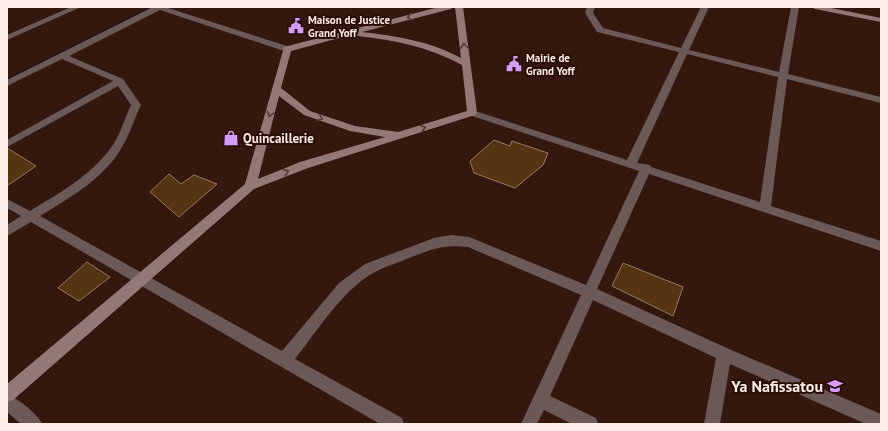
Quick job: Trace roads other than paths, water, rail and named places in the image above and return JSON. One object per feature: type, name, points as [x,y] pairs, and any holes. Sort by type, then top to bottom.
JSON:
[{"type":"street","points":[[7,38],[77,7]]},
{"type":"street","points":[[7,83],[158,7],[287,49],[350,34],[448,7]]},
{"type":"street","points":[[459,7],[472,113]]},
{"type":"street","points":[[591,7],[589,13],[600,30],[881,100]]},
{"type":"street","points":[[631,163],[705,7]]},
{"type":"street","points":[[765,207],[783,76],[795,7]]},
{"type":"street","points":[[815,7],[881,20]]},
{"type":"street","points":[[350,34],[383,36],[420,43],[447,53],[466,64]]},
{"type":"street","points":[[250,186],[287,49]]},
{"type":"street","points":[[7,232],[67,192],[98,169],[115,150],[136,105],[120,81],[62,56]]},
{"type":"street","points":[[7,144],[120,81]]},
{"type":"street","points":[[276,89],[308,113],[354,129],[400,135]]},
{"type":"street","points":[[7,394],[250,186],[304,165],[472,113],[631,163],[881,246]]},
{"type":"street","points":[[529,424],[646,168]]},
{"type":"street","points":[[7,203],[389,422]]},
{"type":"street","points":[[284,361],[344,287],[357,276],[370,268],[434,243],[451,240],[469,242],[589,292],[724,354],[881,422]]},
{"type":"street","points":[[712,424],[724,354]]},
{"type":"street","points":[[541,400],[590,424]]},
{"type":"street","points":[[7,402],[34,424]]},
{"type":"place","name":"Maison de Justice Grand Yoff","points":[[296,26]]},
{"type":"place","name":"Mairie de Grand Yoff","points":[[514,64]]},
{"type":"place","name":"Quincaillerie","points":[[231,138]]},
{"type":"place","name":"Ya Nafissatou","points":[[835,386]]}]
